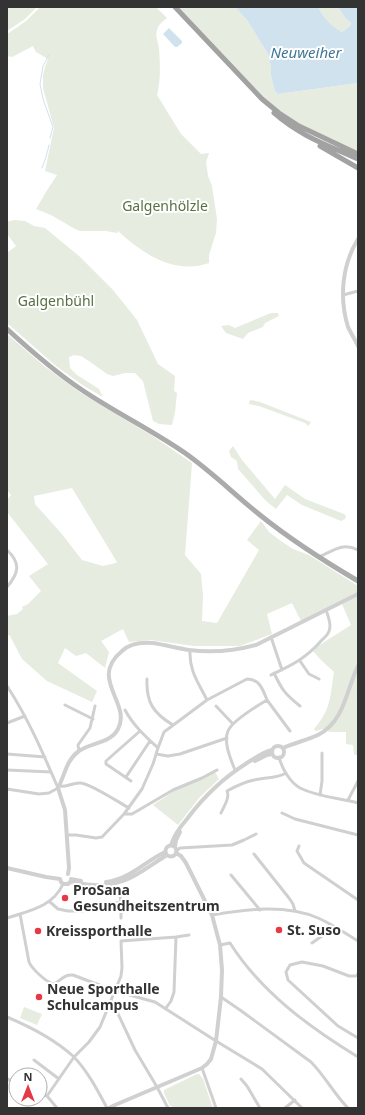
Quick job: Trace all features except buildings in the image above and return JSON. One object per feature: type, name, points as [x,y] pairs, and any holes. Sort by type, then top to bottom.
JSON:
[{"type":"highway","points":[[175,7],[262,99],[279,113],[298,126],[358,154]]},
{"type":"highway","points":[[262,99],[280,118],[297,131],[358,159]]},
{"type":"highway","points":[[312,139],[358,168]]},
{"type":"main road","points":[[7,329],[39,358],[68,381],[156,434],[186,454],[258,514],[285,534],[318,557],[358,581]]},
{"type":"street","points":[[358,239],[346,265],[343,284],[344,309],[349,327],[358,346]]},
{"type":"street","points":[[344,295],[358,291]]},
{"type":"street","points":[[318,557],[342,546],[353,547],[358,550]]},
{"type":"street","points":[[7,550],[17,563],[18,569],[14,579],[8,585]]},
{"type":"street","points":[[58,787],[67,765],[79,751],[110,738],[116,733],[119,727],[120,712],[108,675],[110,664],[116,655],[125,648],[141,642],[190,650],[222,651],[239,649],[256,645],[358,594]]},
{"type":"street","points":[[270,675],[300,661],[313,650],[329,632],[330,625],[326,610]]},
{"type":"street","points":[[271,637],[282,670]]},
{"type":"street","points":[[190,650],[192,671],[207,700]]},
{"type":"street","points":[[300,661],[309,674],[319,679]]},
{"type":"street","points":[[166,853],[169,856],[172,856],[179,833],[200,805],[227,779],[246,766],[272,752],[274,747],[277,746],[283,748],[317,735],[332,724],[341,711],[358,666]]},
{"type":"street","points":[[274,674],[287,696],[300,706]]},
{"type":"street","points":[[147,679],[146,689],[149,702],[162,718],[173,724]]},
{"type":"street","points":[[67,835],[99,838],[104,835],[124,814],[142,790],[147,781],[164,732],[207,700],[247,679],[253,679],[258,682],[267,700],[290,731]]},
{"type":"street","points":[[7,686],[45,757],[58,787],[65,810],[69,868],[68,874],[71,880]]},
{"type":"street","points":[[235,770],[228,750],[228,731],[233,724],[267,700]]},
{"type":"street","points":[[65,705],[93,719]]},
{"type":"street","points":[[79,751],[78,745],[90,728],[95,706]]},
{"type":"street","points":[[216,706],[233,724]]},
{"type":"street","points":[[125,710],[140,731],[158,748]]},
{"type":"street","points":[[7,723],[24,716]]},
{"type":"street","points":[[131,781],[106,764],[106,761],[140,731]]},
{"type":"street","points":[[156,754],[168,756],[180,754],[227,738]]},
{"type":"street","points":[[126,777],[150,741]]},
{"type":"street","points":[[279,758],[283,754],[283,748]]},
{"type":"street","points":[[7,1017],[45,1035],[74,1057],[86,1072],[108,1108],[202,1068],[211,1059],[216,1041],[221,997],[222,970],[220,945],[212,915],[186,864],[175,849],[174,836],[201,801],[216,786],[235,770],[258,756],[272,752]]},
{"type":"street","points":[[272,752],[275,757],[279,758],[286,773],[300,788],[320,795],[358,803]]},
{"type":"street","points":[[320,795],[322,781],[322,753]]},
{"type":"street","points":[[7,754],[45,757]]},
{"type":"street","points":[[7,770],[51,772]]},
{"type":"street","points":[[124,814],[132,814],[173,790],[216,770]]},
{"type":"street","points":[[221,813],[227,799],[227,791],[240,784],[255,779],[280,776],[286,773]]},
{"type":"street","points":[[348,800],[358,781]]},
{"type":"street","points":[[7,789],[39,794],[49,793],[58,787],[80,783],[129,808]]},
{"type":"street","points":[[282,813],[295,819],[358,835]]},
{"type":"street","points":[[166,853],[166,847],[175,849],[232,845],[256,834]]},
{"type":"street","points":[[299,846],[297,851],[304,863],[358,900]]},
{"type":"street","points":[[71,880],[90,883],[114,881],[130,875],[166,853]]},
{"type":"street","points":[[254,854],[289,898],[295,911]]},
{"type":"street","points":[[7,868],[60,879]]},
{"type":"street","points":[[60,879],[63,875],[68,874]]},
{"type":"street","points":[[231,874],[260,910]]},
{"type":"street","points":[[60,879],[63,884]]},
{"type":"street","points":[[63,884],[68,884],[71,880]]},
{"type":"street","points":[[7,918],[38,908],[50,902],[56,896],[63,884]]},
{"type":"street","points":[[118,890],[121,902],[121,918]]},
{"type":"street","points":[[50,902],[58,909],[75,911],[82,911],[121,902],[133,904],[193,903]]},
{"type":"street","points":[[212,915],[275,909],[295,911],[317,917],[358,941]]},
{"type":"street","points":[[20,914],[30,966],[50,983],[54,984],[64,976],[70,974],[115,992],[156,1002],[262,1069],[302,1108]]},
{"type":"street","points":[[312,943],[322,936],[330,924]]},
{"type":"street","points":[[48,1095],[74,1057],[88,1043],[100,1027],[121,976],[121,941],[189,935]]},
{"type":"street","points":[[166,1008],[171,1001],[174,992],[176,937]]},
{"type":"street","points":[[220,945],[230,943],[239,957],[283,1004],[311,1027],[358,1057]]},
{"type":"street","points":[[358,974],[356,976],[349,976],[323,966],[302,962],[290,965],[286,972],[288,980],[322,1012],[338,1026],[358,1038]]},
{"type":"street","points":[[221,997],[311,1062],[318,1069],[340,1100],[348,1108]]},
{"type":"street","points":[[112,1000],[135,1050],[168,1108]]},
{"type":"street","points":[[34,1060],[59,1079]]},
{"type":"street","points":[[202,1068],[216,1108]]},
{"type":"street","points":[[241,1079],[260,1108]]},
{"type":"street","points":[[48,1097],[58,1108]]},
{"type":"street","points":[[285,1108],[295,1100]]},
{"type":"green space","points":[[7,7],[37,7],[25,19],[7,31]]},
{"type":"green space","name":"Galgenhölzle","points":[[40,7],[156,7],[167,18],[162,22],[156,32],[160,66],[157,95],[181,134],[201,154],[209,153],[206,162],[208,176],[212,186],[217,219],[216,233],[209,255],[209,263],[196,266],[171,264],[149,254],[118,231],[117,233],[106,231],[80,231],[51,215],[36,209],[57,175],[45,171],[54,128],[43,88],[43,75],[48,59],[36,52],[33,46],[12,57],[7,56],[7,34],[26,21]]},
{"type":"green space","points":[[175,7],[235,7],[247,20],[268,54],[273,84],[275,91],[278,94],[358,83],[358,154],[279,113]]},
{"type":"green space","points":[[318,7],[338,7],[346,19],[351,23],[350,26],[342,32],[328,21]]},
{"type":"green space","name":"Galgenbühl","points":[[14,220],[25,221],[34,226],[45,228],[79,256],[113,290],[137,320],[158,364],[175,376],[174,391],[177,393],[172,425],[159,424],[153,421],[143,381],[135,373],[125,373],[113,376],[107,374],[81,356],[74,355],[69,357],[70,368],[77,375],[99,389],[103,397],[84,386],[56,366],[7,323],[7,253],[16,246],[7,234],[7,222]]},
{"type":"green space","points":[[271,313],[278,313],[279,316],[265,323],[263,327],[248,333],[243,339],[226,333],[221,326],[229,325],[235,328]]},
{"type":"green space","points":[[7,334],[44,366],[81,393],[151,435],[192,463],[185,555],[201,574],[203,596],[202,621],[217,623],[259,550],[247,540],[261,521],[269,532],[281,541],[293,549],[309,555],[358,586],[358,593],[301,621],[292,603],[267,614],[272,634],[240,646],[194,646],[151,640],[129,642],[123,629],[101,641],[109,652],[105,668],[86,653],[76,656],[65,648],[58,663],[97,691],[92,702],[47,681],[22,659],[10,636],[7,634],[7,616],[17,614],[23,609],[22,607],[28,604],[41,591],[29,576],[48,564],[7,512],[7,500],[11,495],[7,490]],"holes":[[[72,488],[117,562],[103,566],[82,560],[61,533],[35,504],[34,496]]]},
{"type":"green space","points":[[251,400],[260,402],[311,422],[308,426],[305,423],[259,406],[249,404]]},
{"type":"green space","points":[[233,446],[242,460],[275,499],[285,485],[305,499],[344,514],[346,516],[345,519],[341,521],[302,505],[287,495],[276,509],[266,501],[238,469],[237,461],[231,457],[229,451]]},
{"type":"green space","points":[[358,596],[358,756],[354,754],[353,745],[346,744],[346,732],[330,732],[323,729],[316,731],[314,729],[324,716],[327,709],[334,672],[313,651],[318,646],[351,625],[342,604]]},
{"type":"green space","points":[[215,772],[219,779],[199,798],[178,825],[153,805],[174,791]]},
{"type":"green space","points":[[24,1007],[42,1014],[37,1025],[20,1018]]},
{"type":"green space","points":[[199,1074],[203,1079],[213,1108],[173,1108],[170,1106],[164,1090]]},
{"type":"water","name":"Neuweiher","points":[[235,7],[318,7],[328,21],[342,32],[350,26],[351,23],[346,19],[338,7],[358,7],[358,83],[278,94],[275,91],[271,76],[271,67],[268,54],[247,20]]},
{"type":"water","points":[[169,28],[182,41],[182,43],[177,47],[175,47],[163,34]]},
{"type":"waterway","points":[[49,55],[43,66],[40,84],[43,99],[53,127],[50,138]]},
{"type":"waterway","points":[[42,168],[49,145]]},
{"type":"place","name":"ProSana Gesundheitszentrum","points":[[65,898]]},
{"type":"place","name":"St. Suso","points":[[279,930]]},
{"type":"place","name":"Kreissporthalle","points":[[38,931]]},
{"type":"place","name":"Neue Sporthalle Schulcampus","points":[[39,997]]}]
